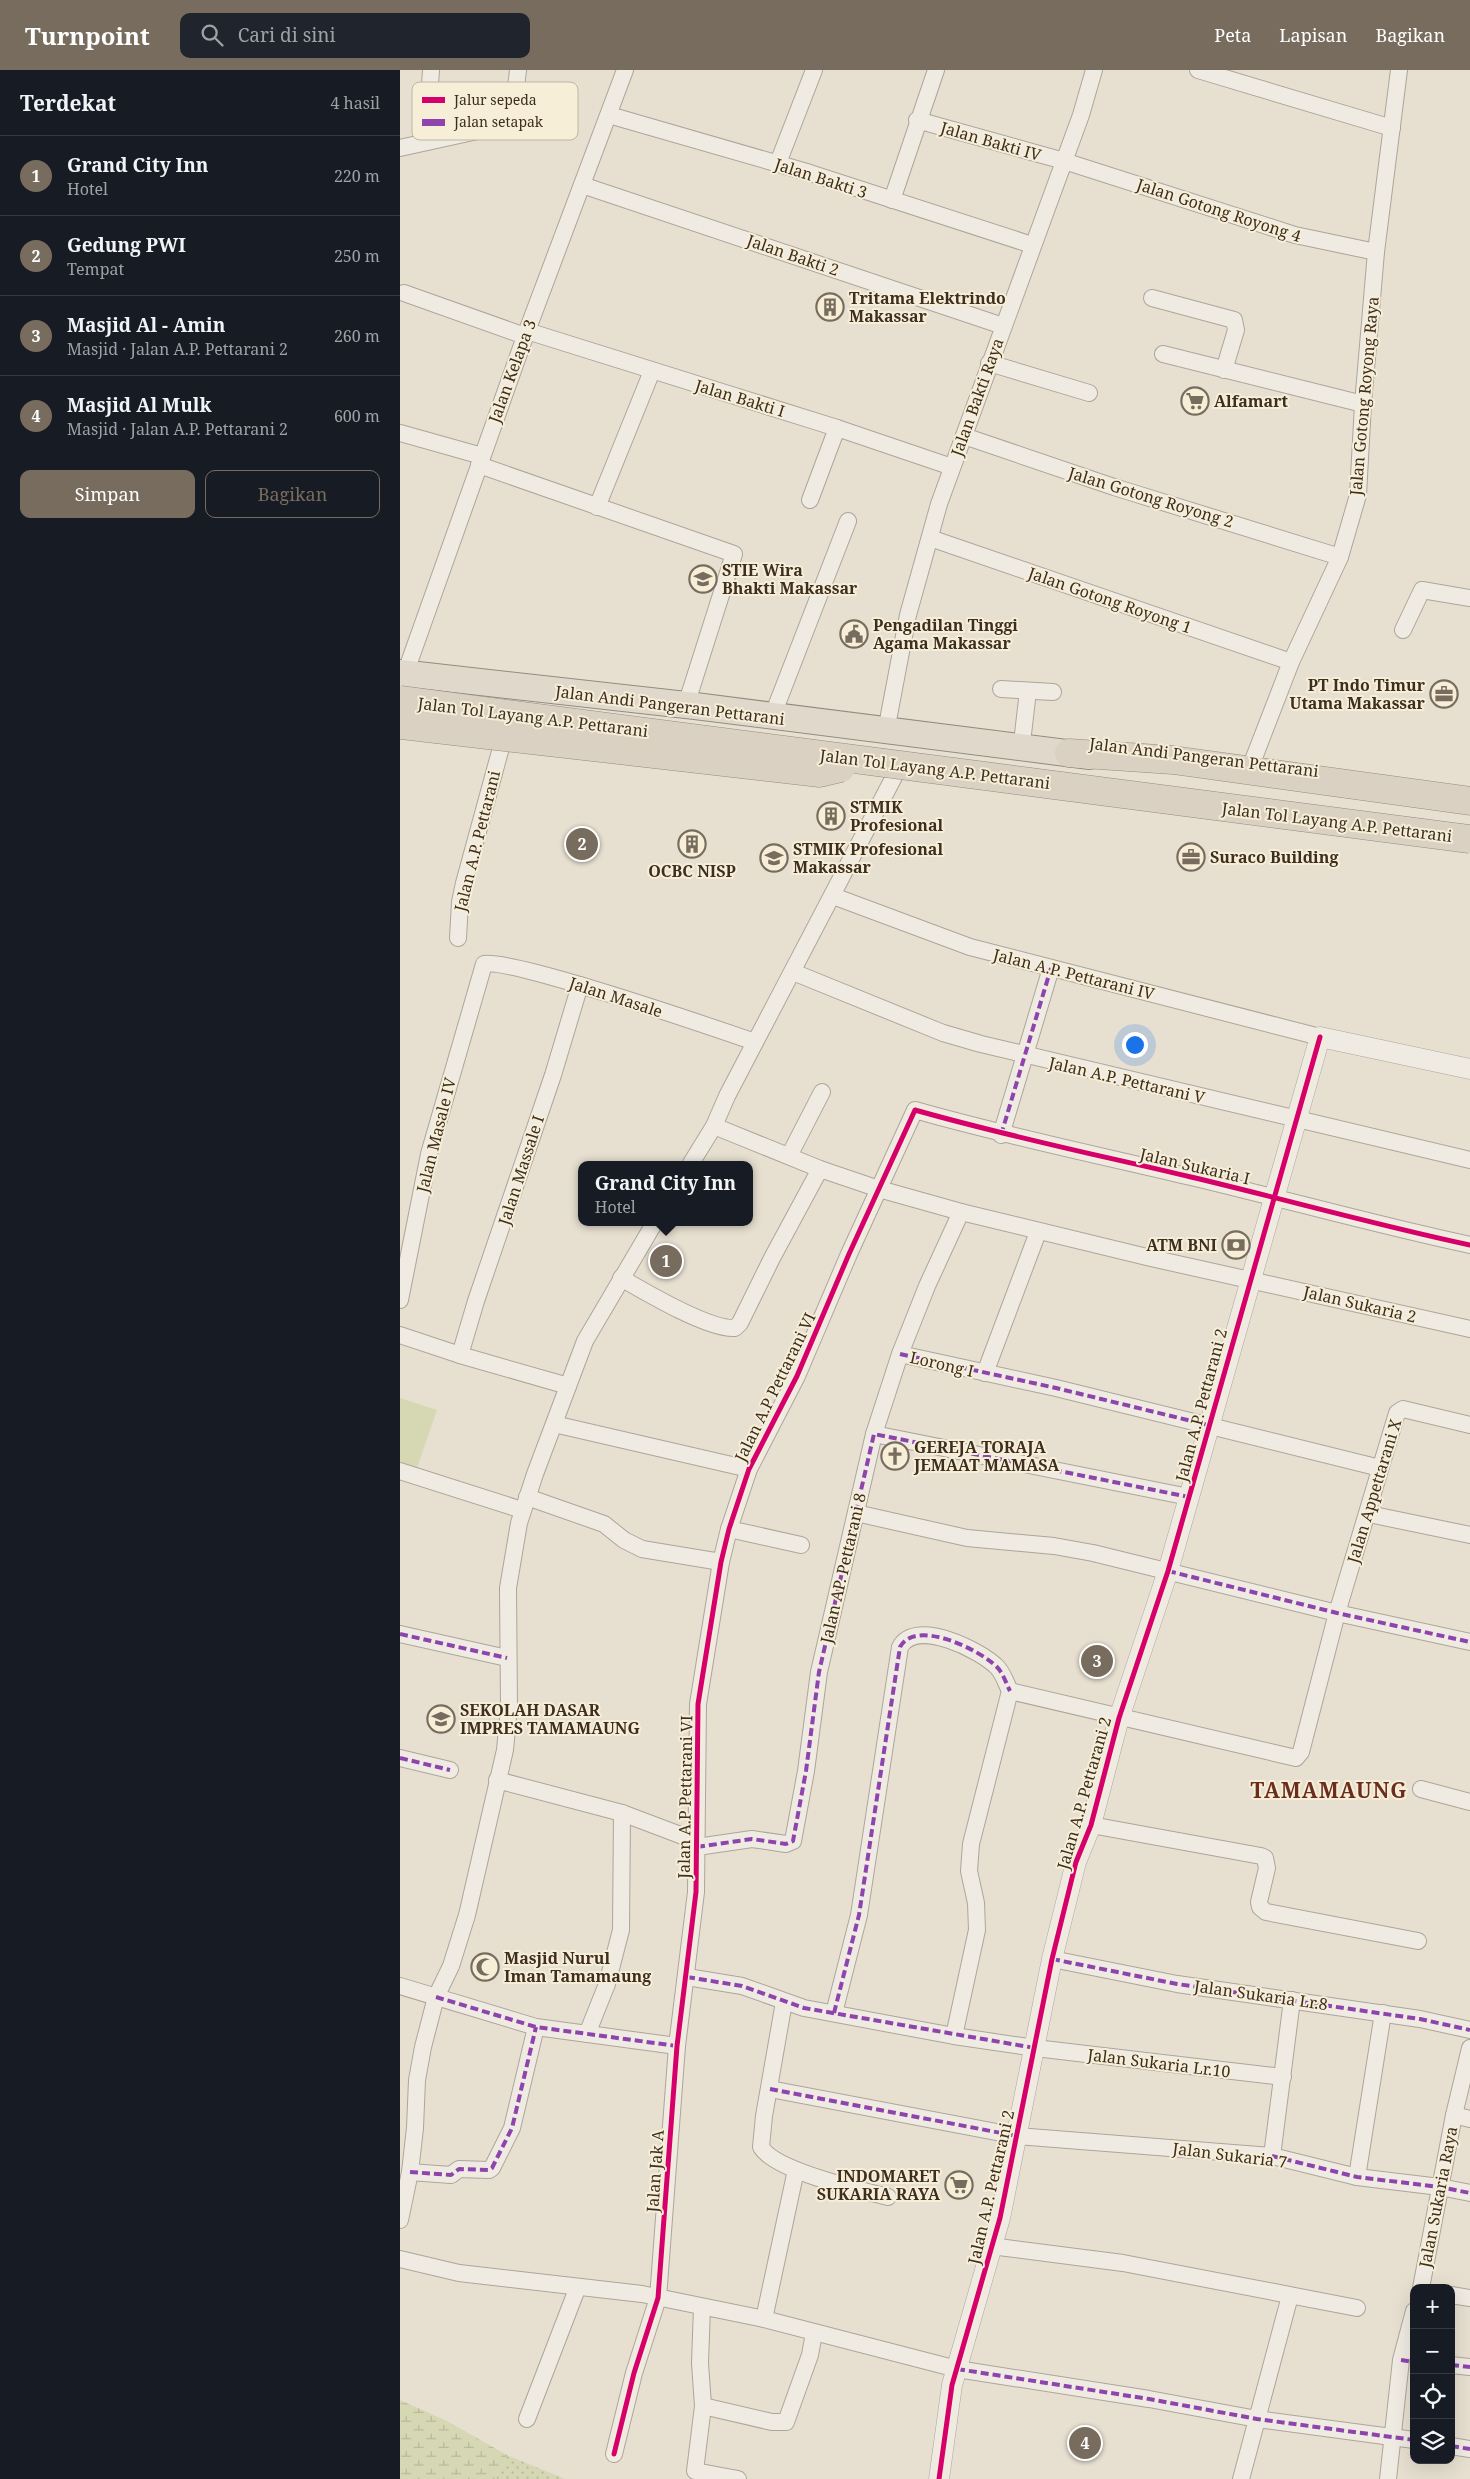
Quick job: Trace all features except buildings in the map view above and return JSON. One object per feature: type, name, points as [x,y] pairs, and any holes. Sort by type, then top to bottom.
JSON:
[{"type":"highway","name":"Jalan Andi Pangeran Pettarani","points":[[402,678],[577,693],[686,705],[1069,753],[1470,808]]},
{"type":"highway","name":"Jalan Tol Layang A.P. Pettarani","points":[[402,678],[611,712],[1470,823]]},
{"type":"highway","points":[[546,748],[589,736],[596,730],[599,721],[598,706],[590,699],[577,693]]},
{"type":"highway","name":"Jalan Tol Layang A.P. Pettarani","points":[[400,700],[885,767],[1470,840]]},
{"type":"highway","points":[[680,750],[665,734],[666,726],[668,715],[686,705]]},
{"type":"highway","points":[[400,718],[680,750],[885,767],[1295,825],[1470,853]]},
{"type":"highway","points":[[400,725],[820,773],[885,767]]},
{"type":"highway","name":"Jalan Andi Pangeran Pettarani","points":[[940,738],[982,728],[1252,767],[1470,789]]},
{"type":"highway","points":[[1069,753],[1252,767],[1470,801]]},
{"type":"street","name":"Jalan Kelapa 3","points":[[402,678],[526,333],[626,70]]},
{"type":"street","points":[[778,164],[814,70]]},
{"type":"street","points":[[892,200],[917,120],[936,70]]},
{"type":"street","name":"Jalan Bakti Raya","points":[[886,731],[908,615],[952,467],[1064,161],[1094,70]]},
{"type":"street","points":[[1198,70],[1392,128]]},
{"type":"street","name":"Jalan Gotong Royong Raya","points":[[1252,767],[1290,662],[1340,557],[1358,495],[1362,404],[1376,252],[1399,70]]},
{"type":"street","name":"Jalan Bakti 3","points":[[609,115],[778,164],[1032,245]]},
{"type":"street","name":"Jalan Bakti IV","points":[[917,120],[1064,161]]},
{"type":"street","points":[[400,148],[435,140]]},
{"type":"street","name":"Jalan Gotong Royong 4","points":[[1064,161],[1295,234],[1376,252]]},
{"type":"street","name":"Jalan Bakti 2","points":[[582,185],[1003,326]]},
{"type":"street","name":"Jalan Bakti I","points":[[404,293],[526,333],[837,428],[952,467]]},
{"type":"street","points":[[1152,298],[1234,320],[1236,330],[1224,370]]},
{"type":"street","points":[[1162,354],[1362,404]]},
{"type":"street","points":[[989,363],[1089,392]]},
{"type":"street","points":[[597,507],[652,371]]},
{"type":"street","points":[[810,500],[837,428]]},
{"type":"street","points":[[400,432],[597,507],[734,554],[686,705]]},
{"type":"street","name":"Jalan Gotong Royong 2","points":[[964,436],[1114,487],[1340,557]]},
{"type":"street","points":[[772,717],[848,521]]},
{"type":"street","name":"Jalan Gotong Royong 1","points":[[930,538],[1290,662]]},
{"type":"street","points":[[1403,630],[1422,590],[1470,598]]},
{"type":"street","points":[[1001,689],[1053,692]]},
{"type":"street","points":[[1023,734],[1028,691]]},
{"type":"street","name":"Jalan A.P. Pettarani","points":[[458,938],[460,902],[464,882],[502,744]]},
{"type":"street","points":[[692,1161],[714,1126],[755,1042],[833,896],[885,767]]},
{"type":"street","name":"Jalan A.P. Pettarani IV","points":[[833,896],[970,947],[1320,1037]]},
{"type":"street","name":"Jalan Masale","points":[[480,971],[484,964],[494,962],[580,985],[755,1042]]},
{"type":"street","points":[[1001,1135],[1051,968]]},
{"type":"street","name":"Jalan Masale IV","points":[[400,1300],[429,1154],[480,971]]},
{"type":"street","name":"Jalan A.P. Pettarani V","points":[[793,972],[943,1033],[1024,1056],[1470,1160]]},
{"type":"street","name":"Jalan Massale I","points":[[460,1355],[580,985]]},
{"type":"street","points":[[1320,1037],[1470,1069]]},
{"type":"street","name":"Jalan A.P. Pettarani 2","points":[[939,2479],[947,2410],[1000,2218],[1052,1959],[1076,1862],[1091,1825],[1119,1718],[1168,1571],[1249,1280],[1320,1037]]},
{"type":"street","points":[[789,1156],[822,1092]]},
{"type":"street","name":"Jalan Sukaria I","points":[[915,1110],[1001,1135],[1470,1245]]},
{"type":"street","name":"Jalan A.P Pettarani VI","points":[[677,2046],[696,1892],[698,1704],[721,1562],[729,1529],[749,1469],[797,1376],[915,1110]]},
{"type":"street","name":"Jalan Sukaria 2","points":[[714,1126],[820,1169],[879,1189],[961,1212],[1038,1232],[1470,1329]]},
{"type":"street","points":[[621,1278],[660,1301],[693,1316],[735,1328],[740,1323],[772,1258],[820,1169]]},
{"type":"street","name":"Jalan AP. Pettarani 8","points":[[696,1844],[752,1839],[786,1844],[793,1841],[806,1771],[819,1672],[874,1434],[900,1354],[927,1286],[961,1212]]},
{"type":"street","points":[[400,2220],[410,2172],[415,2128],[417,2080],[436,1997],[451,1966],[467,1915],[505,1750],[509,1714],[507,1658],[508,1588],[524,1503],[594,1322],[652,1226]]},
{"type":"street","points":[[985,1373],[1038,1232]]},
{"type":"street","points":[[400,1335],[460,1355],[568,1386]]},
{"type":"street","name":"Lorong I","points":[[900,1354],[1056,1388],[1380,1468]]},
{"type":"street","name":"Jalan Appettarani X","points":[[1119,1718],[1296,1758],[1301,1752],[1337,1613],[1369,1514],[1395,1418],[1400,1410],[1470,1425]]},
{"type":"street","points":[[554,1424],[749,1469]]},
{"type":"street","points":[[874,1434],[1189,1497]]},
{"type":"street","points":[[400,1471],[604,1524],[624,1540],[642,1549],[721,1562]]},
{"type":"street","points":[[856,1513],[967,1538],[1076,1550],[1337,1613],[1470,1642]]},
{"type":"street","points":[[1369,1514],[1470,1535]]},
{"type":"street","points":[[729,1529],[801,1545]]},
{"type":"street","points":[[400,1634],[507,1658]]},
{"type":"street","points":[[834,2013],[859,1915],[900,1646],[908,1638],[915,1635],[932,1635],[952,1641],[978,1654],[999,1668],[1010,1691],[972,1844],[969,1872],[976,1902],[977,1930],[954,2036]]},
{"type":"street","points":[[1010,1691],[1119,1718]]},
{"type":"street","points":[[400,1758],[450,1770]]},
{"type":"street","points":[[497,1780],[622,1813],[696,1844]]},
{"type":"street","points":[[1421,1789],[1470,1802]]},
{"type":"street","points":[[587,2034],[607,1984],[621,1930],[622,1813]]},
{"type":"street","points":[[1091,1825],[1260,1856],[1265,1858],[1267,1868],[1259,1902],[1260,1907],[1266,1912],[1418,1941]]},
{"type":"street","name":"Jalan Sukaria Lr.8","points":[[1052,1959],[1178,1984],[1420,2018],[1470,2030]]},
{"type":"street","name":"Jalan Sukaria Lr.10","points":[[687,1977],[742,1986],[771,1995],[784,2002],[954,2036],[1035,2048],[1283,2077]]},
{"type":"street","points":[[400,1986],[536,2028],[677,2046]]},
{"type":"street","points":[[1272,2156],[1292,2000]]},
{"type":"street","points":[[784,2002],[764,2116],[761,2147],[768,2154],[796,2170],[888,2197]]},
{"type":"street","points":[[1357,2177],[1383,2014]]},
{"type":"street","points":[[410,2172],[451,2175],[459,2170],[490,2170],[492,2168],[512,2128],[536,2028]]},
{"type":"street","name":"Jalan Jak A","points":[[614,2454],[632,2382],[658,2298],[677,2046]]},
{"type":"street","name":"Jalan Sukaria Raya","points":[[1422,2284],[1440,2187],[1462,2117],[1470,2048]]},
{"type":"street","name":"Jalan Sukaria 7","points":[[770,2089],[1017,2136],[1272,2156],[1357,2177],[1440,2187],[1470,2193]]},
{"type":"street","points":[[764,2319],[796,2170]]},
{"type":"street","points":[[992,2246],[1123,2263],[1357,2308]]},
{"type":"street","points":[[400,2259],[459,2273],[577,2288],[628,2292],[764,2319],[957,2369],[1149,2399],[1257,2419],[1410,2439]]},
{"type":"street","points":[[527,2419],[577,2288]]},
{"type":"street","points":[[1241,2479],[1290,2296]]},
{"type":"street","points":[[1455,2296],[1470,2298]]},
{"type":"street","points":[[702,2307],[700,2363],[703,2406],[692,2475],[738,2479]]},
{"type":"street","points":[[1388,2479],[1392,2437],[1411,2329]]},
{"type":"street","points":[[703,2406],[772,2422],[786,2422],[810,2355],[814,2332]]},
{"type":"street","points":[[1455,2365],[1470,2367]]},
{"type":"street","points":[[1455,2447],[1470,2449]]},
{"type":"green space","points":[[400,1398],[437,1410],[417,1468],[400,1462]]},
{"type":"green space","points":[[400,2400],[447,2421],[507,2455],[496,2479],[400,2479]]},
{"type":"green space","points":[[507,2455],[565,2479],[496,2479]]},
{"type":"marked path","points":[[1001,1135],[1051,968]]},
{"type":"marked path","points":[[900,1354],[1056,1388],[1208,1425]]},
{"type":"marked path","points":[[697,1847],[752,1839],[786,1844],[793,1841],[806,1771],[819,1672],[874,1434],[1189,1497]]},
{"type":"marked path","points":[[1168,1571],[1337,1613],[1470,1642]]},
{"type":"marked path","points":[[400,1634],[507,1658]]},
{"type":"marked path","points":[[834,2013],[859,1915],[900,1647],[908,1639],[920,1636],[933,1636],[948,1640],[989,1660],[1003,1675],[1010,1691]]},
{"type":"marked path","points":[[400,1758],[450,1770]]},
{"type":"marked path","points":[[1052,1959],[1177,1984],[1420,2019],[1470,2030]]},
{"type":"marked path","points":[[687,1977],[742,1986],[804,2008],[1035,2048]]},
{"type":"marked path","points":[[436,1997],[536,2027],[677,2046]]},
{"type":"marked path","points":[[410,2172],[451,2175],[459,2169],[489,2170],[492,2168],[512,2128],[536,2027]]},
{"type":"marked path","points":[[770,2089],[1017,2136]]},
{"type":"marked path","points":[[1272,2156],[1357,2177],[1440,2187],[1470,2193]]},
{"type":"marked path","points":[[1401,2360],[1410,2361]]},
{"type":"marked path","points":[[1455,2365],[1470,2367]]},
{"type":"marked path","points":[[957,2369],[1149,2399],[1257,2419],[1410,2439]]},
{"type":"marked path","points":[[1455,2447],[1470,2449]]},
{"type":"cycle path","points":[[939,2479],[952,2385],[1000,2218],[1052,1959],[1076,1862],[1091,1825],[1119,1718],[1168,1571],[1320,1037]]},
{"type":"cycle path","points":[[614,2454],[634,2373],[658,2298],[677,2046],[696,1892],[698,1704],[721,1562],[729,1529],[749,1469],[797,1376],[849,1254],[915,1110],[1018,1137],[1470,1245]]},
{"type":"place","name":"Tritama Elektrindo Makassar","points":[[830,307]]},
{"type":"place","name":"Alfamart","points":[[1195,401]]},
{"type":"place","name":"STIE Wira Bhakti Makassar","points":[[703,579]]},
{"type":"place","name":"Pengadilan Tinggi Agama Makassar","points":[[854,634]]},
{"type":"place","name":"PT Indo Timur Utama Makassar","points":[[1444,694]]},
{"type":"place","name":"STMIK Profesional","points":[[831,816]]},
{"type":"place","name":"Gedung PWI","points":[[582,844]]},
{"type":"place","name":"OCBC NISP","points":[[692,844]]},
{"type":"place","name":"Suraco Building","points":[[1191,857]]},
{"type":"place","name":"STMIK Profesional Makassar","points":[[774,858]]},
{"type":"place","name":"ATM BNI","points":[[1236,1245]]},
{"type":"place","name":"Grand City Inn","points":[[666,1261]]},
{"type":"place","name":"GEREJA TORAJA JEMAAT MAMASA","points":[[895,1456]]},
{"type":"place","name":"Masjid Al - Amin","points":[[1097,1661]]},
{"type":"place","name":"SEKOLAH DASAR IMPRES TAMAMAUNG","points":[[441,1719]]},
{"type":"place","name":"Masjid Nurul Iman Tamamaung","points":[[485,1967]]},
{"type":"place","name":"INDOMARET SUKARIA RAYA","points":[[959,2185]]},
{"type":"place","name":"Masjid Al Mulk","points":[[1085,2443]]},
{"type":"district","name":"TAMAMAUNG","points":[[1329,1791]]}]
